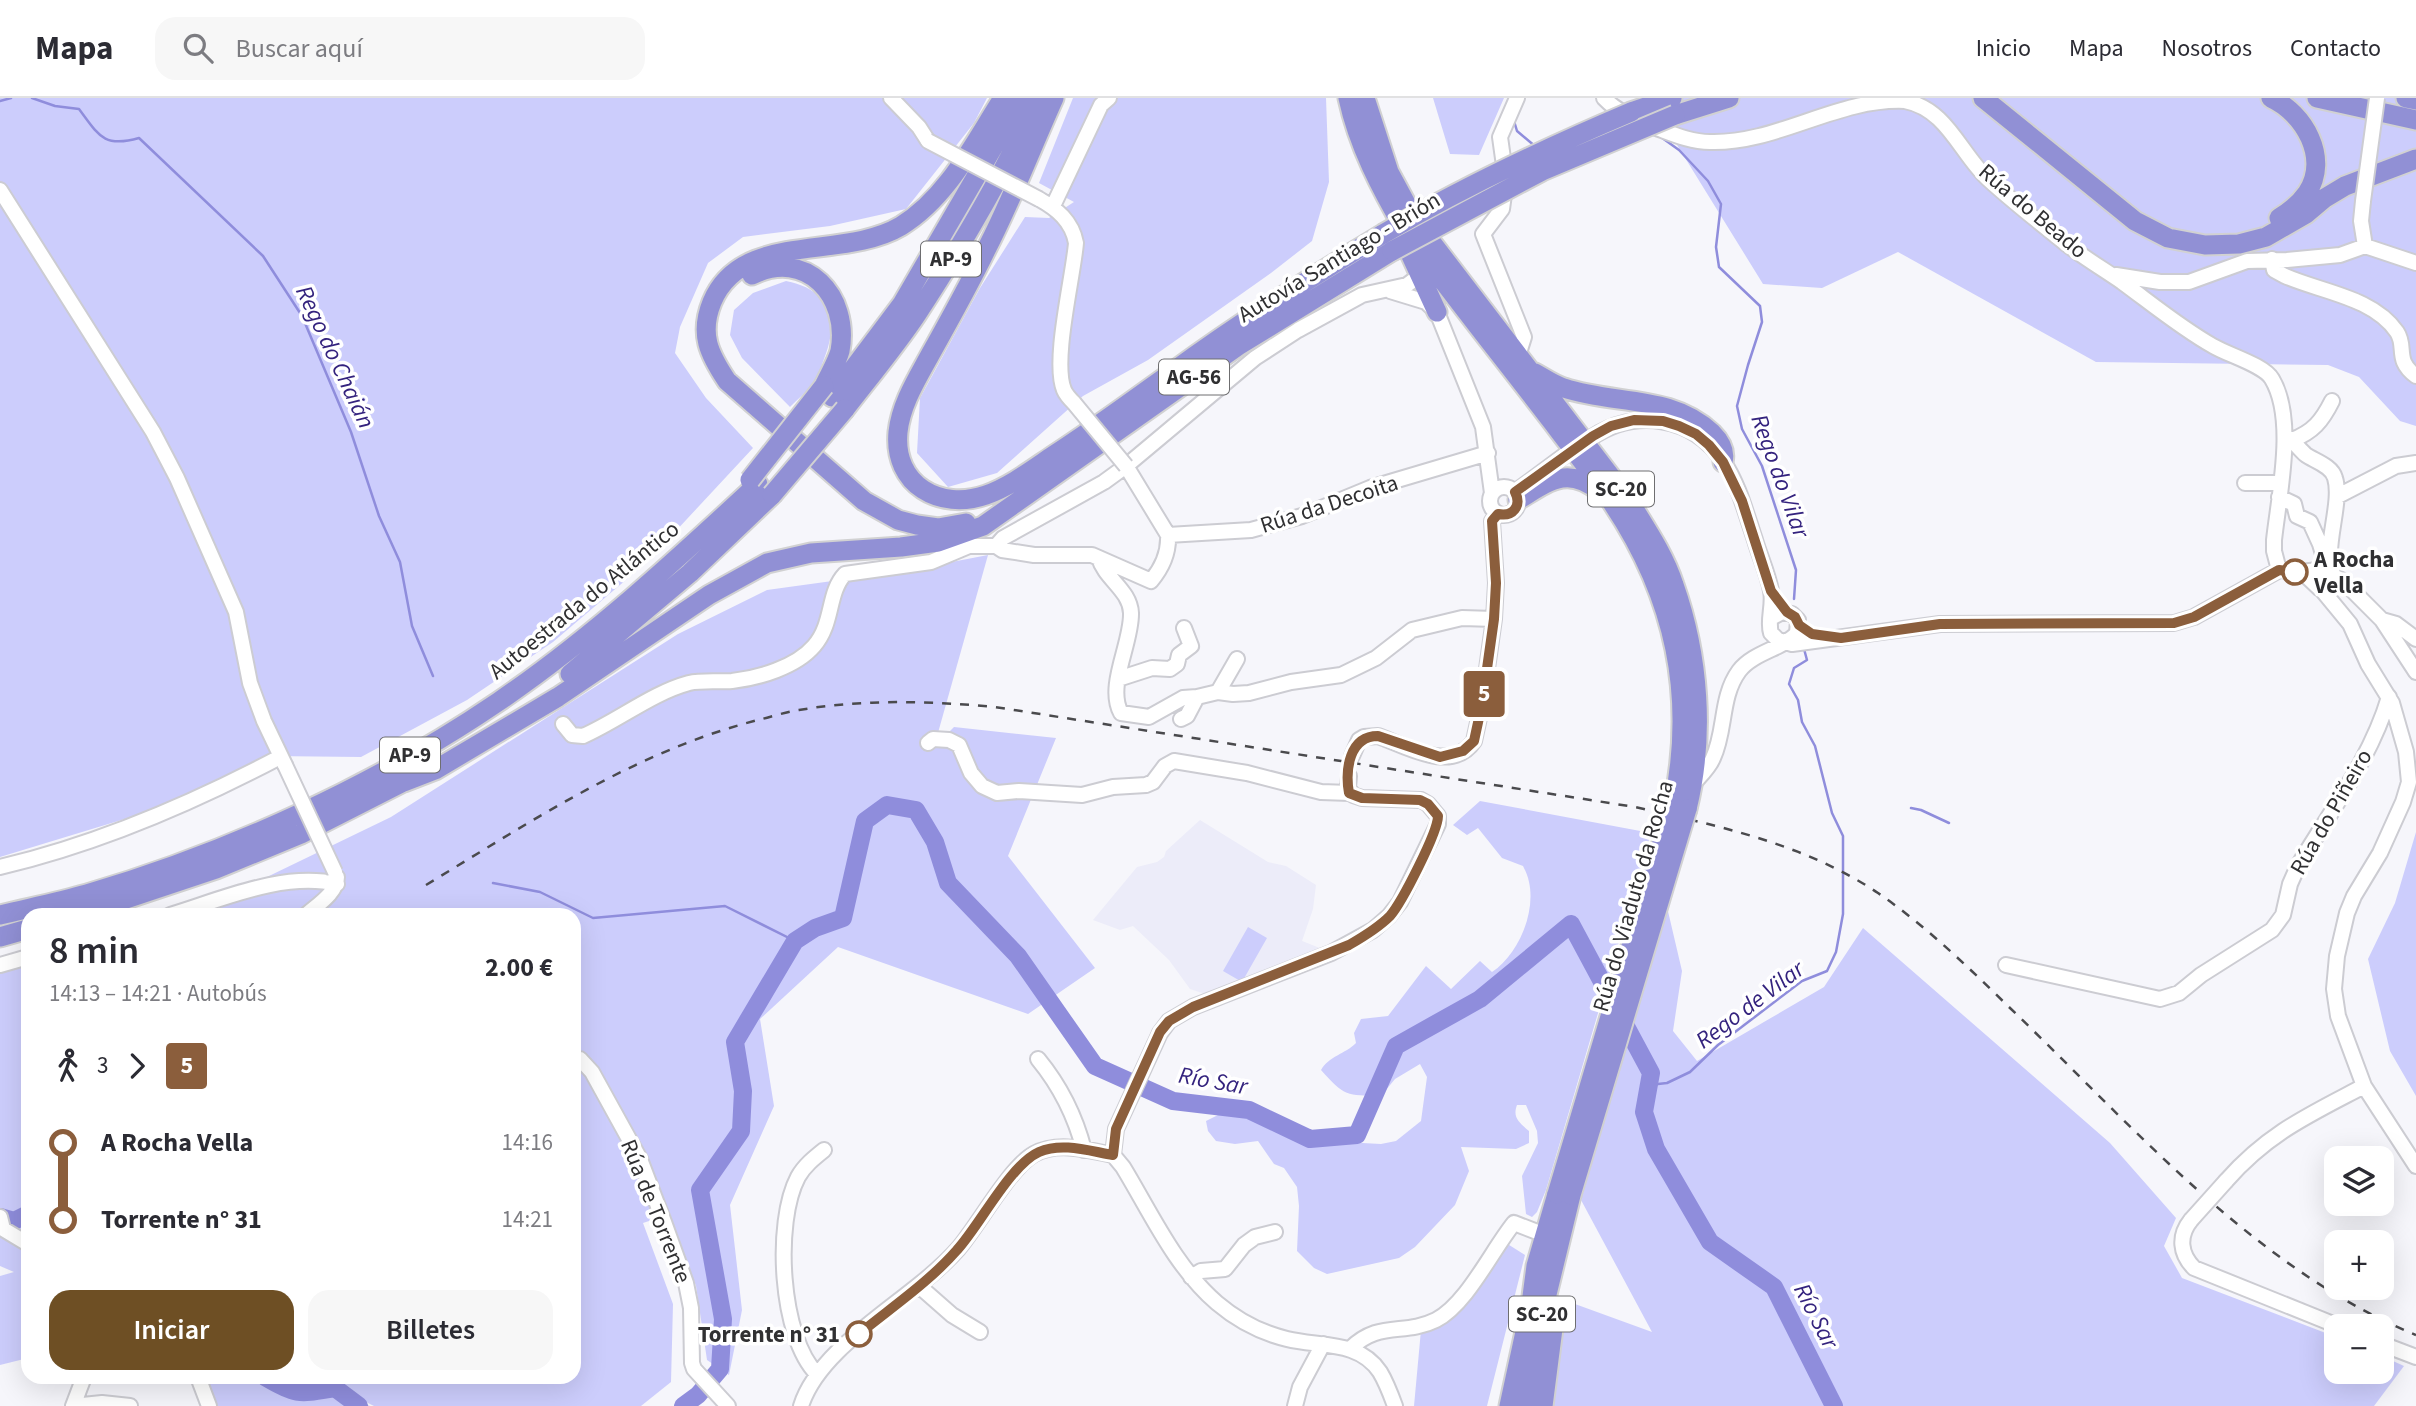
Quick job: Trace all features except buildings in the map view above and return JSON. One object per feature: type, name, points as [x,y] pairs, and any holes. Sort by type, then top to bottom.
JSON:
[{"type":"highway","points":[[1002,512],[958,525],[917,526],[898,520],[864,501],[727,381],[712,359],[706,340],[706,323],[716,293],[739,267],[758,258],[848,245],[876,238],[900,227],[924,210],[944,188],[1003,98]]},
{"type":"highway","name":"Autoestrada do Atlántico","points":[[99,908],[216,869],[301,834],[404,782],[550,689],[588,661],[690,573],[834,397],[902,304],[1002,131],[1018,98]]},
{"type":"highway","name":"Autoestrada do Atlántico","points":[[834,397],[916,316],[974,222],[1018,142],[1038,98]]},
{"type":"highway","points":[[1054,98],[986,251],[911,390],[898,433],[899,452],[905,470],[916,484],[942,500],[961,501],[986,495],[1006,485],[1077,441]]},
{"type":"highway","name":"SC-20","points":[[1348,98],[1352,119],[1379,184],[1390,204],[1411,226]]},
{"type":"highway","name":"SC-20","points":[[1365,98],[1389,172],[1411,226]]},
{"type":"highway","name":"Autovía Santiago - Brión","points":[[1002,512],[1387,243],[1501,170],[1631,112],[1662,103],[1729,98]]},
{"type":"highway","points":[[1983,98],[2135,221],[2168,238],[2205,245],[2239,244],[2266,237],[2345,186],[2416,159]]},
{"type":"highway","points":[[1999,98],[2139,212],[2168,228],[2211,235],[2245,232],[2265,226],[2295,206],[2308,192],[2313,179],[2315,159],[2312,142],[2296,115],[2271,98]]},
{"type":"highway","points":[[2316,98],[2416,120]]},
{"type":"highway","points":[[2406,98],[2416,100]]},
{"type":"highway","name":"Autovía Santiago - Brión","points":[[1077,441],[1294,288],[1542,171],[1662,103]]},
{"type":"highway","points":[[1390,204],[1391,219],[1437,312]]},
{"type":"highway","name":"Rúa do Viaduto da Rocha","points":[[1411,226],[1523,362],[1628,499],[1674,583],[1692,655],[1697,718],[1692,785],[1680,807],[1564,1194],[1545,1235],[1536,1266],[1531,1304],[1509,1406]]},
{"type":"highway","name":"Rúa do Viaduto da Rocha","points":[[1411,226],[1613,503],[1653,573],[1671,624],[1683,707],[1680,807]]},
{"type":"highway","points":[[760,486],[834,397],[840,352],[841,314],[826,285],[802,272],[785,267],[764,269],[741,280],[730,290],[719,314],[722,355],[736,377],[871,493],[900,509],[944,516],[966,514],[1003,497],[1056,460],[1077,441]]},
{"type":"highway","points":[[1523,362],[1562,388],[1650,404],[1688,415],[1717,438],[1725,455],[1723,462]]},
{"type":"highway","points":[[1517,496],[1550,481],[1572,477],[1588,483],[1613,503]]},
{"type":"highway","name":"Autoestrada do Atlántico","points":[[29,908],[87,894],[198,856],[313,807],[450,733],[573,647],[666,570],[760,486]]},
{"type":"highway","points":[[404,782],[435,770],[558,697],[709,595],[767,563],[811,553],[938,542],[983,526],[1002,512]]},
{"type":"highway","name":"Autoestrada do Atlántico","points":[[0,915],[21,910]]},
{"type":"highway","points":[[0,937],[21,931]]},
{"type":"highway","name":"Rúa do Viaduto da Rocha","points":[[1526,1406],[1542,1315],[1563,1223],[1564,1194]]},
{"type":"highway","points":[[1543,1406],[1559,1280],[1563,1223]]},
{"type":"highway","points":[[1496,1406],[1521,1292],[1536,1266]]},
{"type":"street","points":[[891,98],[919,127],[928,141],[1053,206],[1074,232],[1076,243],[1061,370],[1065,393],[1126,466],[1168,536],[1169,545],[1160,571],[1130,600]]},
{"type":"street","points":[[1053,206],[1101,105],[1109,98]]},
{"type":"street","points":[[1517,98],[1500,137],[1506,180],[1502,209],[1483,234],[1524,337],[1523,362]]},
{"type":"street","name":"Rúa do Beado","points":[[1604,98],[1645,124],[1675,135],[1707,142],[1735,141],[1860,102],[1881,99],[1915,104],[1941,121],[1965,148],[1985,177],[2068,245],[2199,338],[2271,376],[2280,399],[2289,438],[2274,551],[2279,570]]},
{"type":"street","points":[[2365,246],[2361,221],[2377,98]]},
{"type":"street","points":[[0,190],[152,432],[171,467],[236,612],[250,683],[264,721],[336,878],[332,891],[314,908]]},
{"type":"street","points":[[2111,274],[2160,282],[2189,282],[2246,261],[2287,261],[2340,255],[2365,246],[2416,263]]},
{"type":"street","points":[[2272,259],[2274,270],[2285,276],[2361,304],[2382,317],[2397,333],[2406,367],[2416,376]]},
{"type":"street","points":[[996,546],[1003,538],[1104,482],[1255,358],[1298,330],[1362,295],[1407,285],[1419,272]]},
{"type":"street","points":[[1384,289],[1426,302],[1437,312],[1483,427],[1488,453],[1491,507],[1498,514],[1512,513],[1517,496],[1565,455]]},
{"type":"street","points":[[2328,578],[2330,533],[2338,496],[2335,476],[2289,438],[2314,429],[2325,416],[2332,401]]},
{"type":"street","points":[[1591,438],[1611,426],[1627,421],[1663,421],[1696,434],[1709,445],[1723,462],[1742,501],[1771,591],[1769,628],[1778,640],[1797,645],[1940,624],[2174,623],[2194,617],[2279,570],[2328,578],[2382,620],[2416,672]]},
{"type":"street","name":"Rúa da Decoita","points":[[1168,536],[1251,530],[1302,516],[1370,488],[1488,453]]},
{"type":"street","points":[[2338,496],[2396,466],[2416,463]]},
{"type":"street","points":[[2245,483],[2280,490],[2294,504],[2297,516],[2310,522],[2320,544],[2333,602],[2350,624],[2368,664],[2389,697],[2403,738],[2412,784],[2380,853],[2350,904],[2335,967],[2334,989],[2338,1016],[2364,1086],[2416,1166]]},
{"type":"street","points":[[1492,493],[1502,486],[1510,488],[1517,496]]},
{"type":"street","points":[[1352,756],[1359,740],[1371,736],[1440,757],[1458,754],[1472,745],[1482,704],[1494,619],[1496,583],[1492,521],[1498,514]]},
{"type":"street","points":[[563,724],[572,735],[583,736],[657,697],[690,683],[734,680],[797,661],[814,646],[828,626],[837,582],[845,574],[931,562],[969,546],[996,546],[1002,550],[1034,555],[1092,555],[1151,581]]},
{"type":"street","points":[[1099,558],[1102,567],[1130,600],[1130,624],[1118,679],[1117,704],[1121,713],[1149,717],[1184,698],[1218,692],[1249,693],[1291,682],[1341,675],[1376,658],[1412,631],[1462,618],[1494,619]]},
{"type":"street","points":[[1771,591],[1799,625],[1817,636],[1841,638]]},
{"type":"street","points":[[1771,618],[1778,613],[1787,612]]},
{"type":"street","points":[[2382,620],[2396,624],[2416,639]]},
{"type":"street","points":[[1692,785],[1713,758],[1726,699],[1738,673],[1752,659],[1795,636],[1799,625]]},
{"type":"street","points":[[1118,679],[1152,668],[1170,668],[1177,664],[1179,655],[1191,646],[1184,628]]},
{"type":"street","points":[[1218,692],[1237,659]]},
{"type":"street","points":[[1181,719],[1187,716],[1197,697]]},
{"type":"street","name":"Rúa do Piñeiro","points":[[2006,965],[2160,999],[2179,993],[2201,975],[2273,930],[2283,915],[2290,884],[2298,866],[2361,762],[2382,720],[2389,697]]},
{"type":"street","points":[[928,743],[933,739],[959,744],[971,773],[982,786],[997,793],[1019,791],[1082,795],[1114,787],[1146,785],[1157,779],[1165,766],[1174,761],[1247,773],[1321,792],[1349,793],[1362,798],[1420,800],[1428,804],[1438,816],[1438,824],[1395,909],[1381,924],[1349,945],[1178,1014],[1160,1032],[1115,1134],[1113,1155]]},
{"type":"street","points":[[0,867],[76,847],[283,761]]},
{"type":"street","points":[[1349,776],[1349,793]]},
{"type":"street","points":[[195,908],[286,882],[336,878]]},
{"type":"street","points":[[0,965],[21,959]]},
{"type":"street","points":[[1038,1059],[1068,1102],[1084,1150]]},
{"type":"street","name":"Rúa de Torrente","points":[[581,1060],[592,1072],[645,1172],[686,1283],[691,1308],[692,1363],[702,1379],[728,1406]]},
{"type":"street","points":[[2324,1320],[2194,1268],[2185,1258],[2182,1249],[2183,1233],[2191,1220],[2226,1181],[2267,1140],[2311,1113],[2364,1086]]},
{"type":"street","points":[[801,1406],[817,1374],[836,1353],[919,1286],[957,1250],[1030,1157],[1055,1147],[1113,1155],[1191,1277],[1218,1304],[1249,1325],[1286,1339],[1350,1349],[1367,1359],[1380,1372],[1395,1406]]},
{"type":"street","points":[[817,1374],[807,1364],[800,1349],[787,1303],[783,1260],[785,1229],[794,1186],[806,1165],[824,1150]]},
{"type":"street","points":[[0,1217],[3,1229],[21,1240]]},
{"type":"street","points":[[1350,1349],[1369,1334],[1427,1324],[1446,1313],[1483,1269],[1514,1223],[1545,1235]]},
{"type":"street","points":[[1191,1277],[1201,1271],[1226,1269],[1244,1245],[1255,1237],[1275,1232]]},
{"type":"street","points":[[919,1286],[952,1315],[981,1332]]},
{"type":"street","points":[[1295,1406],[1303,1380],[1323,1344]]},
{"type":"street","points":[[2394,1349],[2416,1357]]},
{"type":"street","points":[[81,1384],[73,1406],[102,1403],[130,1406]]},
{"type":"street","points":[[201,1384],[209,1406]]},
{"type":"shaded area","points":[[0,98],[987,98],[974,123],[906,209],[830,226],[743,237],[708,263],[680,327],[675,353],[706,398],[753,448],[647,562],[553,642],[467,700],[361,757],[270,756],[151,811],[0,857]]},
{"type":"shaded area","points":[[1073,98],[1326,98],[1329,182],[1312,241],[1148,360],[1083,396],[997,473],[948,487],[917,453],[920,398],[980,288],[1025,217],[1049,218],[1074,202],[1039,183]]},
{"type":"shaded area","points":[[1433,98],[1504,98],[1479,155],[1450,154]]},
{"type":"shaded area","points":[[1648,98],[2416,98],[2416,426],[2400,421],[2359,377],[2328,365],[2096,362],[1898,252],[1822,288],[1763,284]]},
{"type":"shaded area","points":[[786,281],[801,285],[821,299],[827,308],[831,331],[829,345],[816,378],[790,407],[742,358],[730,335],[734,310],[753,293]]},
{"type":"shaded area","points":[[988,555],[934,747],[954,727],[1056,738],[1008,856],[1095,968],[1028,1014],[838,947],[760,1019],[774,1106],[730,1205],[742,1310],[729,1375],[707,1360],[696,1286],[670,1214],[643,1223],[673,1304],[671,1382],[641,1406],[374,1406],[362,1400],[343,1384],[581,1384],[581,908],[202,908],[391,817],[678,634],[767,590],[905,571]]},
{"type":"shaded area","points":[[1480,801],[1651,833],[1546,1190],[1537,1212],[1532,1217],[1526,1214],[1522,1176],[1538,1143],[1537,1131],[1526,1105],[1517,1105],[1516,1117],[1529,1131],[1529,1143],[1516,1149],[1461,1147],[1469,1171],[1455,1205],[1415,1247],[1399,1258],[1327,1274],[1314,1268],[1297,1251],[1297,1187],[1284,1168],[1274,1164],[1258,1141],[1235,1144],[1216,1141],[1208,1131],[1206,1121],[1228,1110],[1250,1115],[1285,1133],[1307,1140],[1381,1144],[1396,1141],[1421,1121],[1427,1077],[1420,1064],[1395,1079],[1381,1096],[1347,1093],[1321,1070],[1328,1061],[1356,1043],[1354,1033],[1361,1019],[1388,1016],[1426,966],[1451,989],[1480,961],[1492,972],[1510,955],[1517,944],[1530,907],[1529,882],[1523,866],[1502,858],[1478,828],[1467,835],[1453,825]]},
{"type":"shaded area","points":[[1200,820],[1268,862],[1286,866],[1316,885],[1313,909],[1302,941],[1322,949],[1208,995],[1190,989],[1169,960],[1133,926],[1120,930],[1093,920],[1137,867],[1157,862],[1164,857],[1166,851]]},
{"type":"shaded area","points":[[2416,832],[2416,1096],[2390,1051],[2368,959],[2395,903]]},
{"type":"shaded area","points":[[1667,907],[1682,971],[1673,1031],[1697,1061],[1824,987],[1863,928],[2110,1143],[2176,1218],[2164,1246],[2182,1278],[2324,1332],[2324,1384],[2390,1384],[2374,1406],[1552,1406],[1564,1300],[1652,1332],[1581,1200]]},
{"type":"shaded area","points":[[1248,927],[1267,938],[1242,982],[1223,971]]},
{"type":"shaded area","points":[[21,962],[21,1360],[0,1365],[0,1276],[14,1272],[0,1266],[0,967]]},
{"type":"shaded area","points":[[1506,1243],[1525,1255],[1487,1406],[1414,1406],[1421,1330]]},
{"type":"shaded area","points":[[2394,1361],[2404,1366],[2394,1379]]},
{"type":"shaded area","points":[[192,1384],[340,1384],[361,1402],[370,1406],[217,1406]]},
{"type":"waterway","name":"Rego do Chaián","points":[[0,101],[11,98]]},
{"type":"waterway","name":"Rego do Chaián","points":[[32,98],[55,106],[79,109],[98,133],[110,140],[127,141],[139,138],[263,256],[302,316],[351,432],[379,516],[400,562],[412,626],[433,676]]},
{"type":"waterway","name":"Rego do Vilar","points":[[1514,121],[1517,131],[1536,147]]},
{"type":"waterway","name":"Rego do Vilar","points":[[1658,135],[1679,150],[1708,181],[1721,204],[1716,247],[1719,267],[1760,306],[1762,322],[1737,406],[1742,429],[1762,466],[1796,570],[1794,599]]},
{"type":"waterway","name":"Rego de Vilar","points":[[1649,1085],[1667,1083],[1690,1072],[1718,1045],[1802,981],[1827,971],[1836,952],[1843,914],[1843,836],[1832,813],[1815,746],[1802,722],[1798,700],[1789,684],[1794,668],[1807,660],[1804,649]]},
{"type":"waterway","name":"Río Sar","points":[[683,1406],[698,1395],[720,1369],[723,1319],[700,1190],[741,1131],[743,1091],[735,1042],[795,941],[815,928],[843,918],[865,821],[887,805],[916,810],[935,842],[948,883],[1018,956],[1095,1066],[1173,1101],[1249,1110],[1310,1139],[1357,1135],[1396,1046],[1480,999],[1571,924],[1651,1073],[1644,1112],[1656,1149],[1710,1242],[1774,1287],[1834,1406]]},
{"type":"waterway","points":[[1911,808],[1949,823]]},
{"type":"waterway","name":"Rego do Chaián","points":[[493,883],[540,892],[573,908]]},
{"type":"waterway","name":"Rego do Chaián","points":[[581,912],[593,918],[725,906],[795,941]]},
{"type":"waterway","name":"Río Sar","points":[[0,1217],[14,1221],[21,1218]]},
{"type":"waterway","name":"Río Sar","points":[[277,1384],[298,1392],[335,1388],[359,1406]]},
{"type":"railway","points":[[426,885],[586,790],[670,750],[713,733],[783,713],[848,704],[921,702],[995,707],[1635,807],[1730,830],[1791,849],[1850,876],[1878,893],[1913,919],[1962,962],[2150,1146],[2249,1234],[2302,1273],[2357,1307],[2416,1335]]},
{"type":"bus line","name":"5","points":[[859,1334],[919,1286],[957,1250],[1030,1157],[1055,1147],[1113,1155],[1115,1134],[1125,1109],[1160,1032],[1169,1021],[1193,1007],[1349,945],[1365,936],[1389,916],[1399,902],[1439,819],[1428,804],[1420,800],[1362,798],[1349,793],[1353,749],[1359,740],[1371,736],[1440,757],[1458,754],[1472,745],[1476,737],[1493,633],[1496,583],[1492,521],[1498,514],[1507,515],[1516,509],[1518,500],[1515,492],[1605,429],[1627,421],[1653,419],[1679,426],[1696,434],[1709,445],[1723,462],[1742,501],[1771,591],[1787,612],[1798,620],[1799,625],[1817,636],[1841,638],[1940,624],[2182,622],[2279,570],[2295,572]]},
{"type":"place","name":"A Rocha Vella","points":[[2295,572]]},
{"type":"place","name":"Torrente n° 31","points":[[859,1334]]}]
